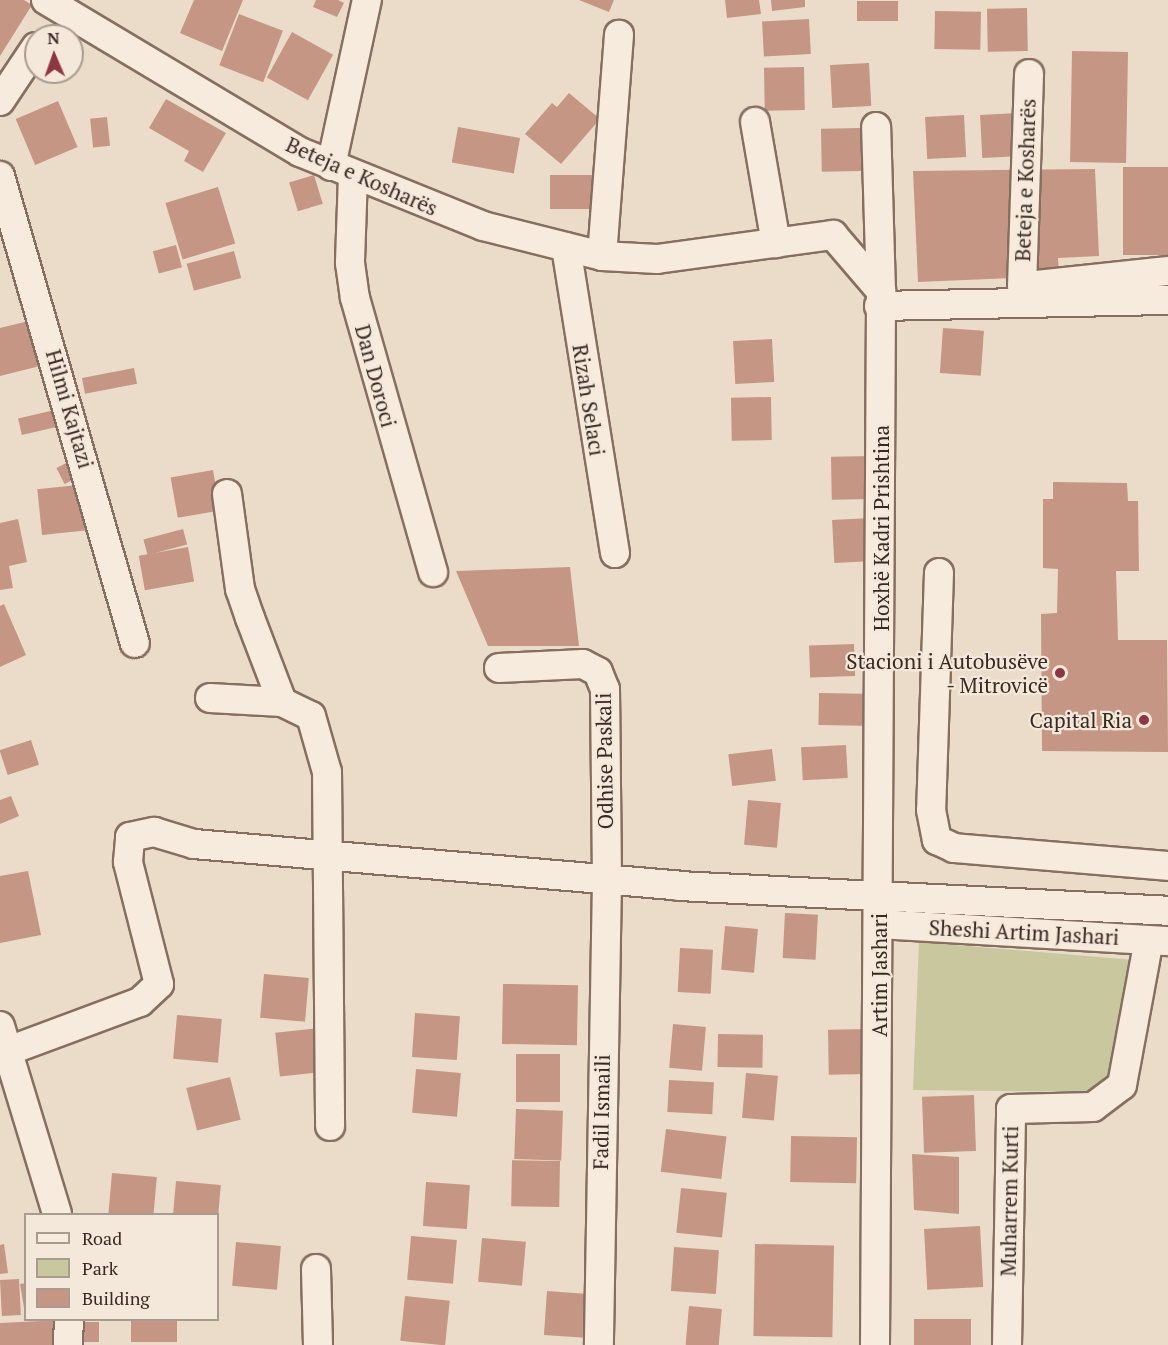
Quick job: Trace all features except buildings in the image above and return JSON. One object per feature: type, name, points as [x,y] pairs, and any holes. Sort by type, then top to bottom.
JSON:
[{"type":"street","name":"Dan Doroci","points":[[367,0],[342,170],[350,263],[355,298],[433,572]]},
{"type":"street","name":"Beteja e Kosharës","points":[[55,3],[300,152],[483,226],[602,256],[697,257],[833,235],[880,298],[1023,287],[1168,271]]},
{"type":"street","points":[[47,24],[55,3]]},
{"type":"street","points":[[602,256],[619,35]]},
{"type":"street","points":[[0,101],[24,65]]},
{"type":"street","name":"Beteja e Kosharës","points":[[1023,287],[1029,74]]},
{"type":"street","points":[[755,122],[776,243]]},
{"type":"street","points":[[876,127],[880,298],[1168,300]]},
{"type":"street","name":"Hilmi Kajtazi","points":[[0,176],[135,643]]},
{"type":"street","name":"Rizah Selaci","points":[[566,247],[615,553]]},
{"type":"street","name":"Hoxhë Kadri Prishtina","points":[[879,893],[880,298]]},
{"type":"street","points":[[227,494],[240,590],[282,702]]},
{"type":"street","points":[[939,573],[931,810],[937,840],[954,848],[1168,866]]},
{"type":"street","name":"Odhise Paskali","points":[[499,668],[583,664],[598,672],[604,689],[607,880]]},
{"type":"street","points":[[210,698],[282,702],[311,716],[321,740],[331,858],[330,1126]]},
{"type":"street","points":[[56,1213],[4,1038],[140,1002],[159,984],[128,862],[130,837],[154,832],[194,844],[331,858],[793,895],[879,893]]},
{"type":"street","name":"Fadil Ismaili","points":[[599,1345],[607,880]]},
{"type":"street","name":"Artim Jashari","points":[[875,1345],[879,893],[1168,911]]},
{"type":"street","name":"Sheshi Artim Jashari","points":[[880,924],[1159,940]]},
{"type":"street","name":"Muharrem Kurti","points":[[1007,1345],[1011,1109],[1093,1107],[1122,1085],[1159,940]]},
{"type":"street","points":[[316,1269],[318,1345]]},
{"type":"street","points":[[68,1345],[69,1321]]},
{"type":"green space","points":[[919,942],[1134,960],[1118,1073],[1099,1092],[913,1090]]},
{"type":"place","name":"Stacioni i Autobusëve - Mitrovicë","points":[[1060,673]]},
{"type":"place","name":"Capital Ria","points":[[1144,720]]}]
